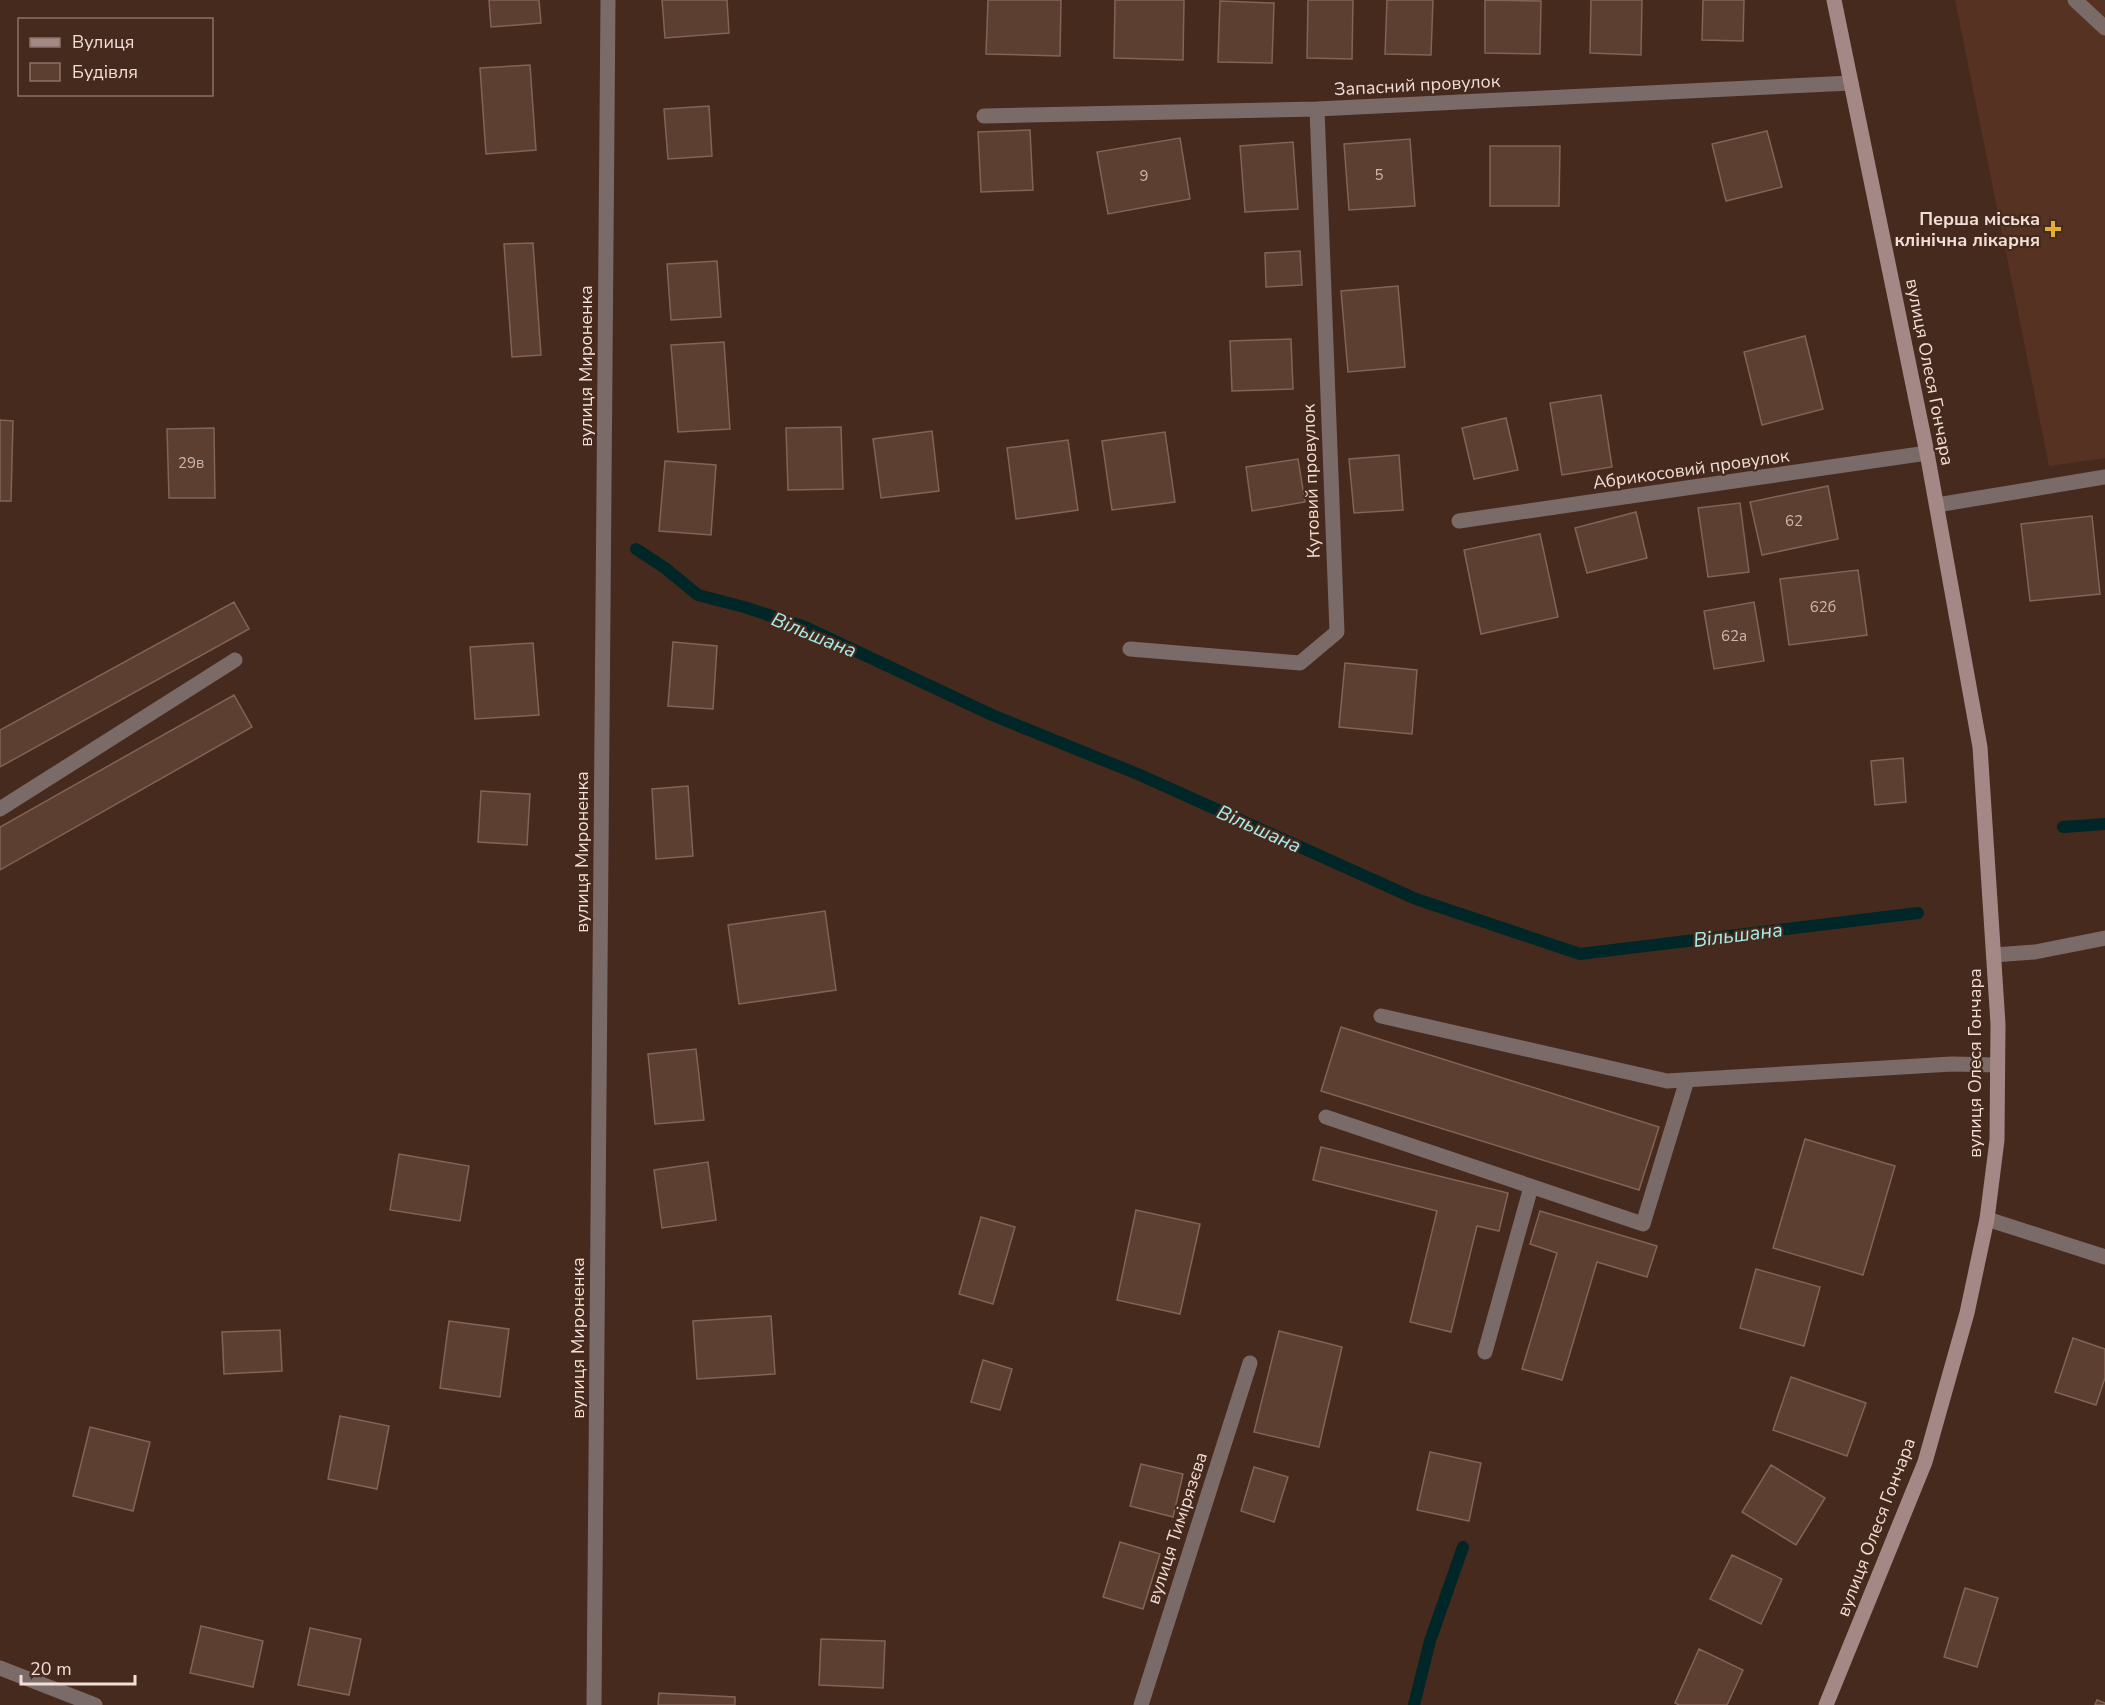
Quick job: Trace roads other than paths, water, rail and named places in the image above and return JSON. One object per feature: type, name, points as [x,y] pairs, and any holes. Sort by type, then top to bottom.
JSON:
[{"type":"main road","name":"вулиця Олеся Гончара","points":[[1826,1705],[1925,1462],[1967,1313],[1987,1219],[1997,1140],[1998,1024],[1980,747],[1927,453],[1834,0]]},
{"type":"street","name":"вулиця Мироненка","points":[[594,1705],[608,0]]},
{"type":"street","points":[[2075,0],[2105,28]]},
{"type":"street","name":"Запасний провулок","points":[[984,116],[1317,109],[1851,83]]},
{"type":"street","name":"Кутовий провулок","points":[[1130,649],[1300,663],[1337,632],[1317,109]]},
{"type":"street","name":"Абрикосовий провулок","points":[[1460,522],[1927,453]]},
{"type":"street","points":[[1937,505],[2105,477]]},
{"type":"street","points":[[0,809],[236,660]]},
{"type":"street","points":[[1994,955],[2035,952],[2105,938]]},
{"type":"street","points":[[1381,1016],[1667,1081],[1952,1064],[1997,1065]]},
{"type":"street","points":[[1326,1117],[1643,1224],[1687,1080]]},
{"type":"street","points":[[1485,1352],[1531,1186]]},
{"type":"street","points":[[1987,1219],[2105,1257]]},
{"type":"street","name":"вулиця Тимірязєва","points":[[1141,1705],[1250,1363]]},
{"type":"street","points":[[0,1668],[95,1705]]},
{"type":"waterway","name":"Вільшана","points":[[636,549],[665,568],[698,595],[805,627],[992,715],[1140,775],[1416,899],[1580,954],[1918,913]]},
{"type":"waterway","points":[[2063,827],[2105,824]]},
{"type":"waterway","points":[[1414,1705],[1430,1641],[1463,1547]]},
{"type":"place","name":"Перша міська клінічна лікарня","points":[[2053,229]]}]
